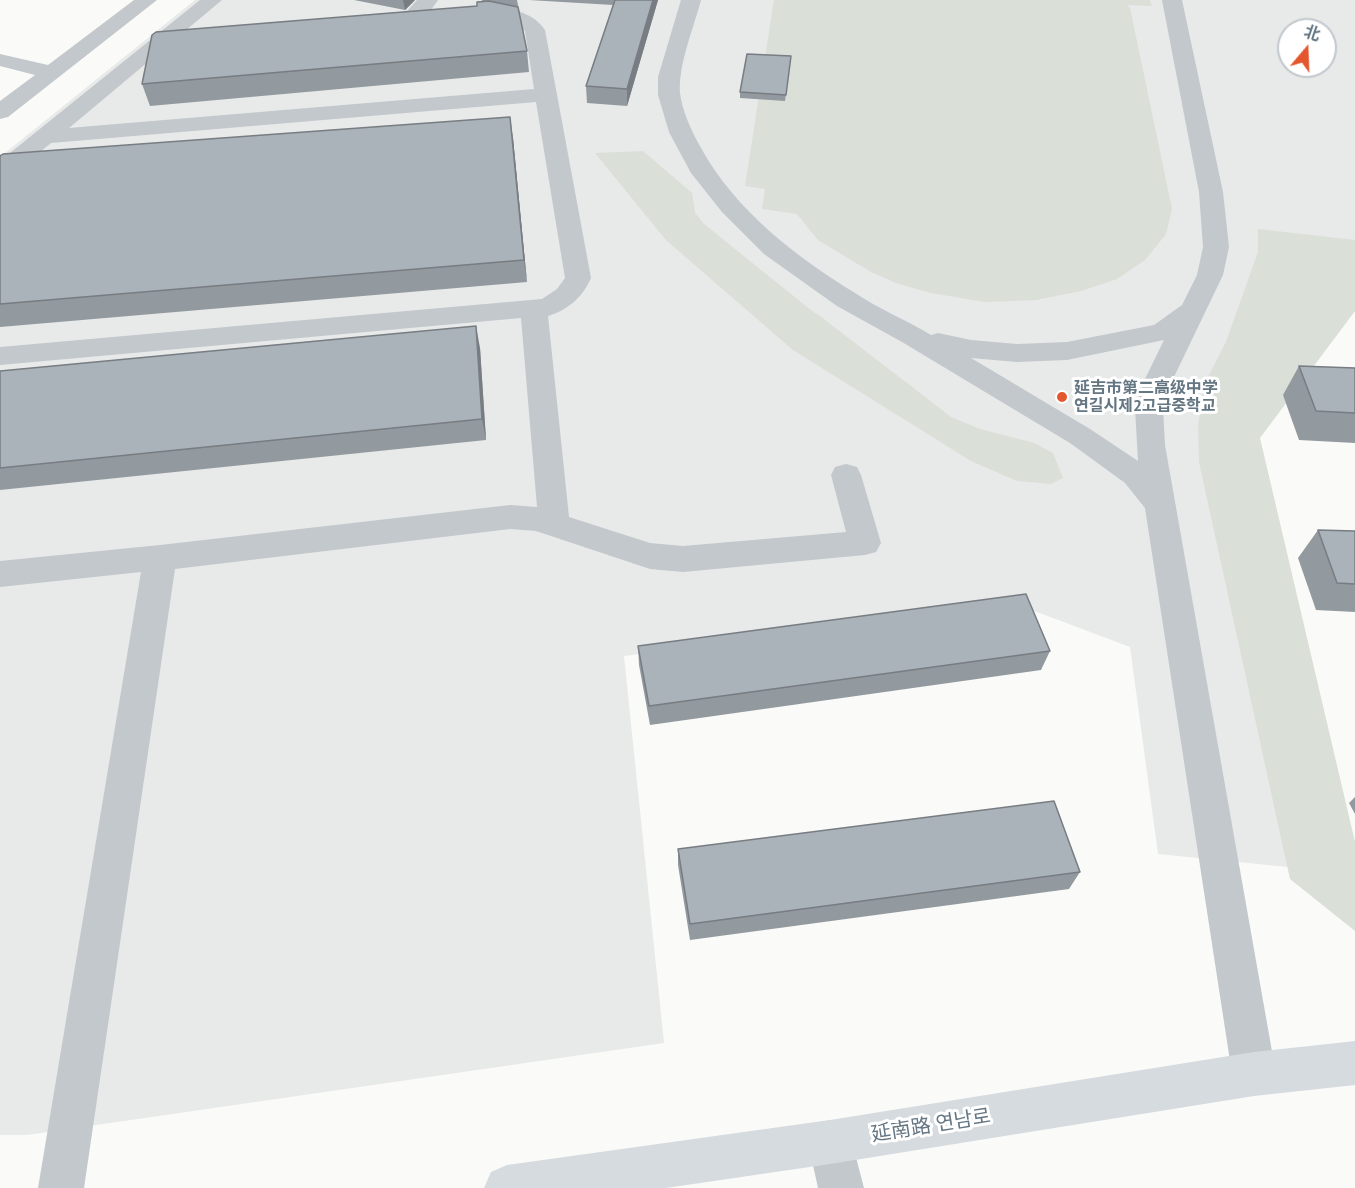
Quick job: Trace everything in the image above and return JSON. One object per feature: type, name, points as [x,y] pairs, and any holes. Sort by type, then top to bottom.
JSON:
[{"type":"main road","name":"延南路 연남로","points":[[518,1187],[830,1142],[1254,1074],[1355,1063]]},
{"type":"street","points":[[0,112],[147,0]]},
{"type":"street","points":[[0,173],[212,0]]},
{"type":"street","points":[[0,356],[548,307],[574,290],[578,278],[535,30],[529,22],[492,14],[399,19],[428,0]]},
{"type":"street","points":[[691,0],[669,77],[669,95],[681,132],[703,173],[731,207],[773,248],[846,300],[912,336],[1080,436],[1136,475],[1159,504]]},
{"type":"street","points":[[1172,0],[1215,218],[1216,247],[1210,274],[1159,379],[1149,408],[1150,444],[1254,1074]]},
{"type":"street","points":[[166,38],[201,35]]},
{"type":"street","points":[[0,60],[52,72]]},
{"type":"street","points":[[44,137],[546,95]]},
{"type":"street","points":[[534,308],[554,525]]},
{"type":"street","points":[[912,336],[971,349],[1017,353],[1067,351],[1162,332],[1192,311]]},
{"type":"street","points":[[0,574],[160,558],[510,517],[537,519],[650,556],[683,559],[865,543],[846,475]]},
{"type":"street","points":[[61,1188],[160,558]]},
{"type":"street","points":[[830,1142],[841,1188]]},
{"type":"shaded area","points":[[195,0],[1355,0],[1355,284],[1217,442],[1298,868],[1158,854],[1130,647],[1021,606],[624,656],[664,1043],[27,1135],[0,1135],[0,157]]},
{"type":"shaded area","points":[[774,0],[1150,0],[1152,6],[1127,5],[1130,8],[1172,209],[1166,234],[1145,260],[1117,279],[1081,291],[1036,300],[985,302],[931,293],[896,283],[871,272],[818,240],[797,214],[762,209],[765,189],[745,186]]},
{"type":"shaded area","points":[[643,151],[692,193],[695,213],[704,224],[817,315],[816,313],[951,417],[980,429],[1034,443],[1053,453],[1063,478],[1051,484],[1017,481],[971,461],[793,350],[666,240],[595,153]]},
{"type":"shaded area","points":[[1258,229],[1355,240],[1355,311],[1260,438],[1355,842],[1355,931],[1290,879],[1199,462],[1198,425],[1205,383],[1226,342],[1258,252]]},
{"type":"building","points":[[615,0],[653,0],[627,89],[586,86]]},
{"type":"building","points":[[489,1],[518,7],[527,51],[142,84],[152,35],[156,32],[477,6],[477,2]]},
{"type":"building","points":[[747,54],[791,56],[786,95],[740,92]]},
{"type":"building","points":[[510,117],[524,260],[0,304],[0,156],[3,154]]},
{"type":"building","points":[[476,326],[482,419],[0,468],[0,371]]},
{"type":"building","points":[[1299,366],[1355,368],[1355,413],[1316,411]]},
{"type":"building","points":[[1318,530],[1355,531],[1355,584],[1337,583]]},
{"type":"building","points":[[1026,594],[1050,651],[649,706],[638,646]]},
{"type":"building","points":[[1054,801],[1080,872],[690,924],[678,849]]},
{"type":"place","name":"延吉市第二高级中学 연길시제2고급중학교","points":[[1062,397]]}]
